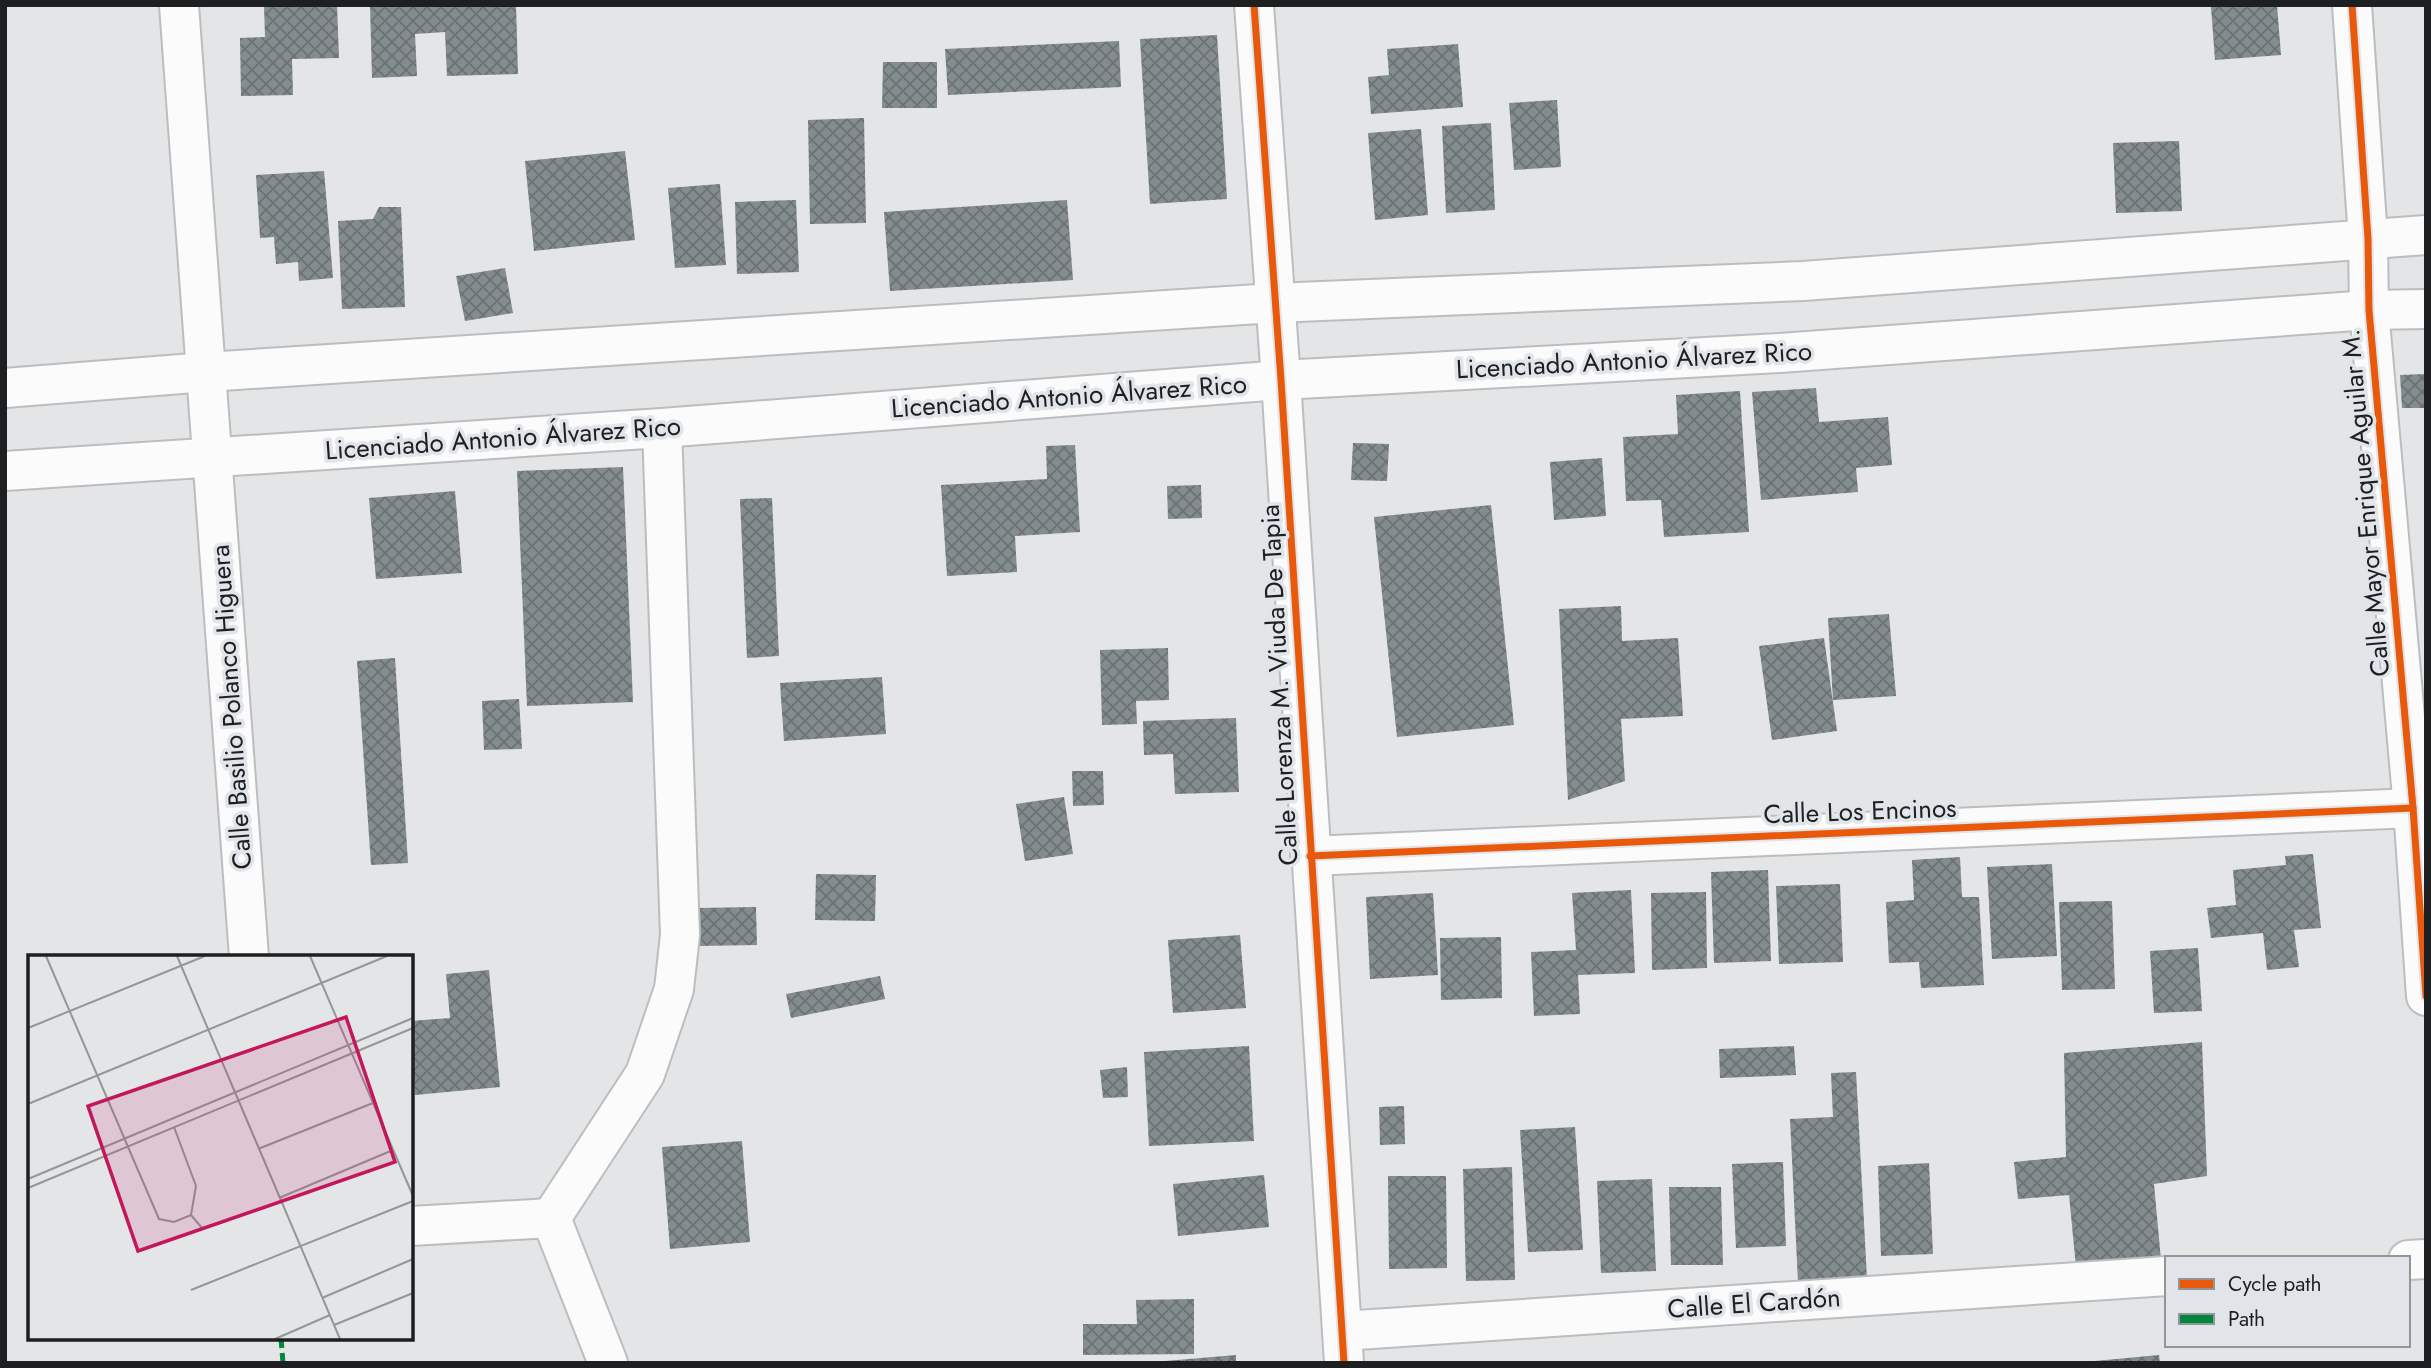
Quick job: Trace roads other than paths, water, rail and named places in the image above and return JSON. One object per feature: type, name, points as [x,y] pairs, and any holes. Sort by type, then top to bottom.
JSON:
[{"type":"street","points":[[179,5],[206,372]]},
{"type":"street","name":"Calle Lorenza M. Viuda De Tapia","points":[[1254,5],[1281,380],[1343,1347]]},
{"type":"street","name":"Calle Mayor Enrique Aguilar M.","points":[[2352,5],[2368,239],[2369,310],[2413,808],[2426,996]]},
{"type":"street","points":[[5,388],[206,372],[1274,303],[1803,281],[2426,235]]},
{"type":"street","name":"Licenciado Antonio Álvarez Rico","points":[[5,471],[662,428],[1281,380],[1780,353],[2369,310],[2426,309]]},
{"type":"street","name":"Calle Basilio Polanco Higuera","points":[[206,372],[249,955]]},
{"type":"street","points":[[551,1218],[645,1074],[674,989],[680,935],[662,428]]},
{"type":"street","name":"Calle Los Encinos","points":[[1310,856],[2413,808]]},
{"type":"street","points":[[413,1226],[551,1218]]},
{"type":"street","points":[[551,1218],[608,1363]]},
{"type":"street","name":"Calle El Cardón","points":[[1343,1347],[2165,1276]]}]
